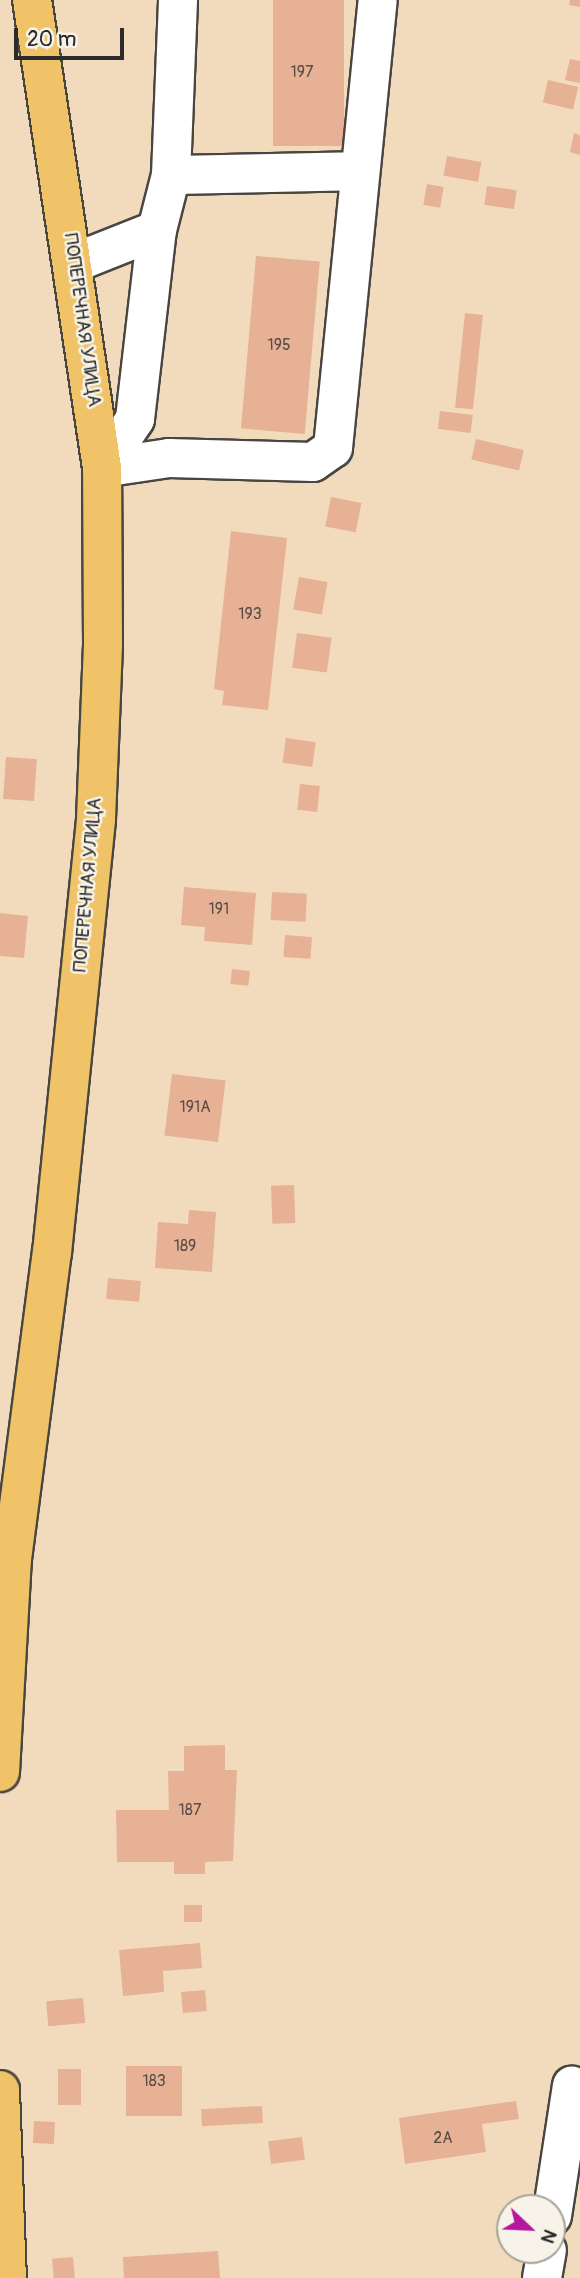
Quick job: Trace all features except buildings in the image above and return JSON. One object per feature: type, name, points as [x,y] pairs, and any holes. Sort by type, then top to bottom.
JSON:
[{"type":"main road","name":"ПОПЕРЕЧНАЯ УЛИЦА","points":[[0,1772],[12,1559],[52,1253],[96,819],[102,468],[74,263],[32,0]]},
{"type":"main road","points":[[0,2090],[7,2278]]},
{"type":"street","points":[[102,468],[135,419],[157,230],[172,175],[178,0]]},
{"type":"street","points":[[102,468],[169,458],[313,463],[333,448],[378,0]]},
{"type":"street","points":[[172,175],[359,171]]},
{"type":"street","points":[[74,263],[157,230]]},
{"type":"street","points":[[555,2194],[572,2086]]}]
